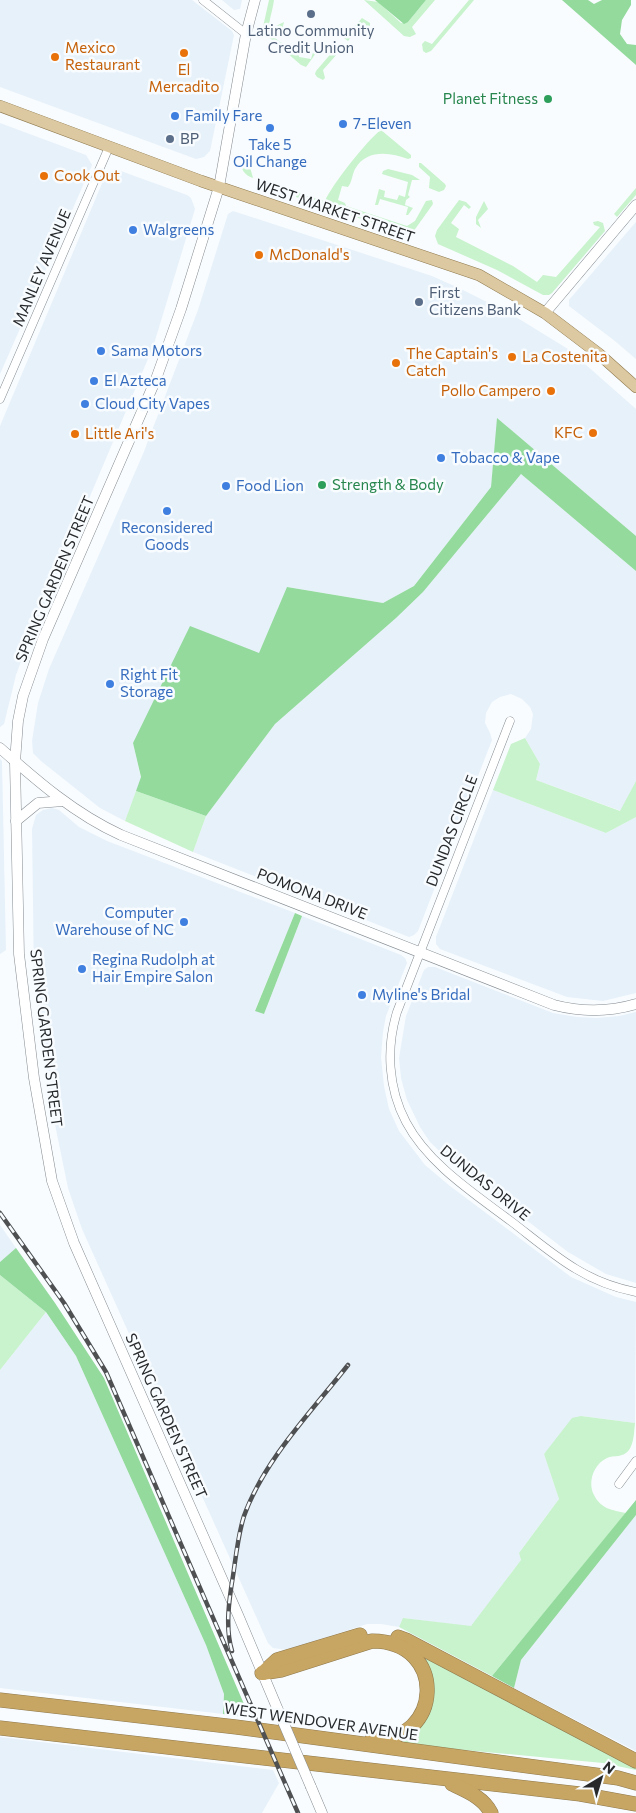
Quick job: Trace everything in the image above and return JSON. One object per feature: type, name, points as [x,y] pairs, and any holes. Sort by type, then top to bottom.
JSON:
[{"type":"highway","points":[[262,1673],[277,1660],[362,1634],[384,1632],[406,1640],[636,1761]]},
{"type":"highway","points":[[236,1727],[385,1739],[398,1736],[412,1726],[421,1714],[426,1700],[426,1683],[421,1666],[403,1647],[384,1641],[372,1641],[281,1670],[262,1673]]},
{"type":"highway","name":"WEST WENDOVER AVENUE","points":[[0,1700],[236,1727],[618,1778],[636,1783]]},
{"type":"highway","points":[[0,1728],[580,1794],[636,1804]]},
{"type":"highway","points":[[440,1779],[470,1792],[488,1806],[491,1813]]},
{"type":"main road","name":"SPRING GARDEN STREET","points":[[255,0],[246,34],[220,187],[181,309],[154,384],[44,638],[24,696],[18,721],[15,762],[18,954],[34,1078],[52,1181],[61,1211],[81,1261],[322,1813]]},
{"type":"main road","name":"WEST MARKET STREET","points":[[0,106],[220,187],[479,275],[545,313],[599,354],[636,387]]},
{"type":"main road","points":[[545,313],[636,205]]},
{"type":"main road","name":"POMONA DRIVE","points":[[0,748],[63,801],[91,820],[121,834],[544,1001],[574,1010],[606,1010],[636,1004]]},
{"type":"main road","points":[[16,821],[38,803],[63,801]]},
{"type":"street","points":[[203,0],[246,34]]},
{"type":"street","name":"MANLEY AVENUE","points":[[0,399],[109,147]]},
{"type":"street","name":"DUNDAS CIRCLE","points":[[421,952],[510,720]]},
{"type":"street","name":"DUNDAS DRIVE","points":[[421,952],[397,1012],[390,1046],[390,1067],[393,1087],[400,1109],[415,1137],[431,1157],[445,1170],[568,1264],[600,1281],[636,1292]]},
{"type":"street","points":[[619,1484],[636,1461]]},
{"type":"shaded area","points":[[0,0],[192,0],[232,31],[234,35],[210,151],[204,157],[196,159],[0,87]]},
{"type":"shaded area","points":[[222,0],[242,0],[240,9],[234,10]]},
{"type":"shaded area","points":[[0,123],[86,155],[92,165],[0,374]]},
{"type":"shaded area","points":[[118,170],[187,195],[191,198],[195,209],[153,347],[26,648],[16,675],[4,724],[0,727],[0,426],[106,174]]},
{"type":"shaded area","points":[[233,211],[432,276],[511,314],[568,349],[636,409],[636,536],[498,419],[491,487],[414,586],[383,603],[288,587],[259,654],[133,743],[141,778],[125,821],[100,808],[33,753],[32,741],[38,703],[49,669],[143,454],[198,310],[228,214]]},
{"type":"shaded area","points":[[636,222],[636,359],[569,306],[569,300]]},
{"type":"shaded area","points":[[521,474],[636,571],[636,781],[621,811],[536,780],[540,764],[525,738],[531,729],[533,714],[530,707],[522,699],[511,694],[500,697],[492,702],[486,713],[485,723],[492,740],[418,931],[414,935],[409,937],[193,852],[206,816],[275,724],[423,592]]},
{"type":"shaded area","points":[[0,759],[2,761],[6,950],[0,954]]},
{"type":"shaded area","points":[[493,790],[606,833],[636,817],[636,993],[603,1001],[567,997],[440,949],[436,944],[436,937]]},
{"type":"shaded area","points":[[52,808],[59,810],[79,827],[107,841],[295,913],[255,1010],[264,1014],[302,916],[405,958],[407,963],[386,1016],[381,1057],[389,1109],[399,1131],[425,1165],[571,1277],[616,1297],[636,1302],[635,1423],[581,1416],[544,1454],[559,1499],[519,1553],[521,1560],[471,1627],[404,1618],[399,1627],[367,1624],[287,1650],[273,1648],[268,1643],[82,1229],[68,1188],[50,1100],[34,977],[32,829],[36,815],[43,810]]},
{"type":"shaded area","points":[[428,967],[435,967],[553,1013],[597,1018],[636,1012],[636,1283],[606,1274],[568,1252],[452,1163],[430,1142],[420,1127],[407,1100],[401,1078],[399,1058],[406,1016],[424,970]]},
{"type":"shaded area","points":[[0,1225],[16,1248],[0,1262]]},
{"type":"shaded area","points":[[46,1312],[76,1356],[206,1645],[224,1694],[223,1714],[0,1688],[0,1370]]},
{"type":"shaded area","points":[[636,1515],[636,1751],[514,1688],[521,1660]]},
{"type":"shaded area","points":[[0,1737],[273,1770],[279,1783],[262,1813],[0,1813]]},
{"type":"green space","points":[[269,0],[274,0],[269,25],[272,34],[290,47],[299,50],[299,57],[311,59],[313,52],[316,53],[306,67],[301,65],[264,33],[263,27]]},
{"type":"green space","points":[[364,0],[378,2],[401,23],[408,22],[426,0],[435,0],[412,27],[416,34],[410,37],[404,36]]},
{"type":"green space","points":[[375,0],[426,0],[408,22],[404,24]]},
{"type":"green space","points":[[469,0],[474,0],[431,51],[426,53],[423,51],[422,44],[425,41],[432,44]]},
{"type":"green space","points":[[562,0],[588,0],[594,4],[602,0],[631,0],[631,5],[622,20],[620,34],[627,44],[636,45],[636,65]]},
{"type":"green space","points":[[362,18],[370,23],[370,28],[367,28],[364,22],[348,41],[344,38]]},
{"type":"green space","points":[[284,22],[282,30],[291,31],[289,38],[276,29],[276,26]]},
{"type":"green space","points":[[334,50],[338,53],[323,70],[325,78],[323,80],[317,77],[316,71]]},
{"type":"green space","points":[[381,130],[411,155],[411,158],[379,154],[365,158],[355,169],[348,187],[342,186],[338,200],[345,203],[346,206],[407,226],[415,221],[426,201],[432,200],[433,204],[413,232],[403,233],[296,197],[298,191],[303,195],[325,201],[350,163]]},
{"type":"green space","points":[[242,160],[250,167],[253,178],[243,171]]},
{"type":"green space","points":[[419,163],[445,184],[444,190],[439,192],[429,188],[430,177],[419,167]]},
{"type":"green space","points":[[388,169],[412,175],[420,180],[412,180],[408,195],[410,197],[406,200],[405,205],[413,208],[408,215],[406,215],[408,207],[380,199],[378,205],[375,205],[379,189],[385,191],[384,197],[397,200],[399,195],[405,197],[408,182],[382,174],[383,171]]},
{"type":"green space","points":[[636,188],[636,195],[617,217],[614,214]]},
{"type":"green space","points":[[459,200],[466,202],[471,207],[469,209],[464,205],[451,223],[459,229],[456,237],[513,266],[537,282],[543,275],[556,277],[600,227],[594,225],[593,222],[603,223],[605,231],[552,293],[543,295],[497,270],[438,244],[435,236],[437,230]]},
{"type":"green space","points":[[484,201],[488,209],[478,220],[481,228],[476,224],[476,217]]},
{"type":"green space","points":[[497,418],[636,536],[636,571],[521,474],[423,592],[275,724],[206,816],[136,791],[141,777],[133,743],[190,626],[259,653],[287,587],[383,603],[414,586],[491,487]]},
{"type":"green space","points":[[525,738],[540,764],[536,780],[620,811],[636,781],[636,817],[606,833],[493,790],[511,744]]},
{"type":"green space","points":[[136,791],[206,816],[193,852],[125,821]]},
{"type":"green space","points":[[295,913],[302,916],[264,1014],[255,1011]]},
{"type":"green space","points":[[16,1248],[104,1378],[250,1718],[223,1714],[224,1694],[206,1645],[76,1356],[46,1312],[0,1275],[0,1262]]},
{"type":"green space","points":[[0,1275],[46,1312],[0,1370]]},
{"type":"green space","points":[[581,1416],[635,1423],[633,1441],[627,1453],[607,1458],[598,1464],[593,1474],[591,1485],[594,1495],[600,1503],[607,1508],[626,1513],[492,1676],[399,1627],[403,1618],[471,1626],[521,1560],[519,1553],[559,1499],[544,1454],[572,1418]]},
{"type":"green space","points":[[636,1500],[636,1515],[521,1660],[514,1688],[492,1676]]},
{"type":"green space","points":[[412,1649],[636,1767],[636,1770],[603,1763],[389,1743],[427,1714]]},
{"type":"railway","points":[[0,1213],[64,1303],[106,1372],[298,1813]]},
{"type":"railway","points":[[232,1651],[228,1623],[229,1604],[237,1546],[244,1516],[253,1495],[276,1456],[348,1365]]},
{"type":"place","name":"Latino Community Credit Union","points":[[311,14]]},
{"type":"place","name":"El Mercadito","points":[[184,53]]},
{"type":"place","name":"Mexico Restaurant","points":[[55,57]]},
{"type":"place","name":"Planet Fitness","points":[[548,99]]},
{"type":"place","name":"Family Fare","points":[[175,116]]},
{"type":"place","name":"7-Eleven","points":[[343,124]]},
{"type":"place","name":"Take 5 Oil Change","points":[[270,128]]},
{"type":"place","name":"BP","points":[[170,139]]},
{"type":"place","name":"Cook Out","points":[[44,176]]},
{"type":"place","name":"Walgreens","points":[[133,230]]},
{"type":"place","name":"McDonald's","points":[[259,255]]},
{"type":"place","name":"First Citizens Bank","points":[[419,302]]},
{"type":"place","name":"Sama Motors","points":[[101,351]]},
{"type":"place","name":"La Costenita","points":[[512,357]]},
{"type":"place","name":"The Captain's Catch","points":[[396,363]]},
{"type":"place","name":"El Azteca","points":[[94,381]]},
{"type":"place","name":"Pollo Campero","points":[[551,391]]},
{"type":"place","name":"Cloud City Vapes","points":[[85,404]]},
{"type":"place","name":"KFC","points":[[593,433]]},
{"type":"place","name":"Little Ari's","points":[[75,434]]},
{"type":"place","name":"Tobacco & Vape","points":[[441,458]]},
{"type":"place","name":"Strength & Body","points":[[322,485]]},
{"type":"place","name":"Food Lion","points":[[226,486]]},
{"type":"place","name":"Reconsidered Goods","points":[[167,511]]},
{"type":"place","name":"Right Fit Storage","points":[[110,684]]},
{"type":"place","name":"Computer Warehouse of NC","points":[[184,922]]},
{"type":"place","name":"Regina Rudolph at Hair Empire Salon","points":[[82,969]]},
{"type":"place","name":"Myline's Bridal","points":[[362,995]]}]
